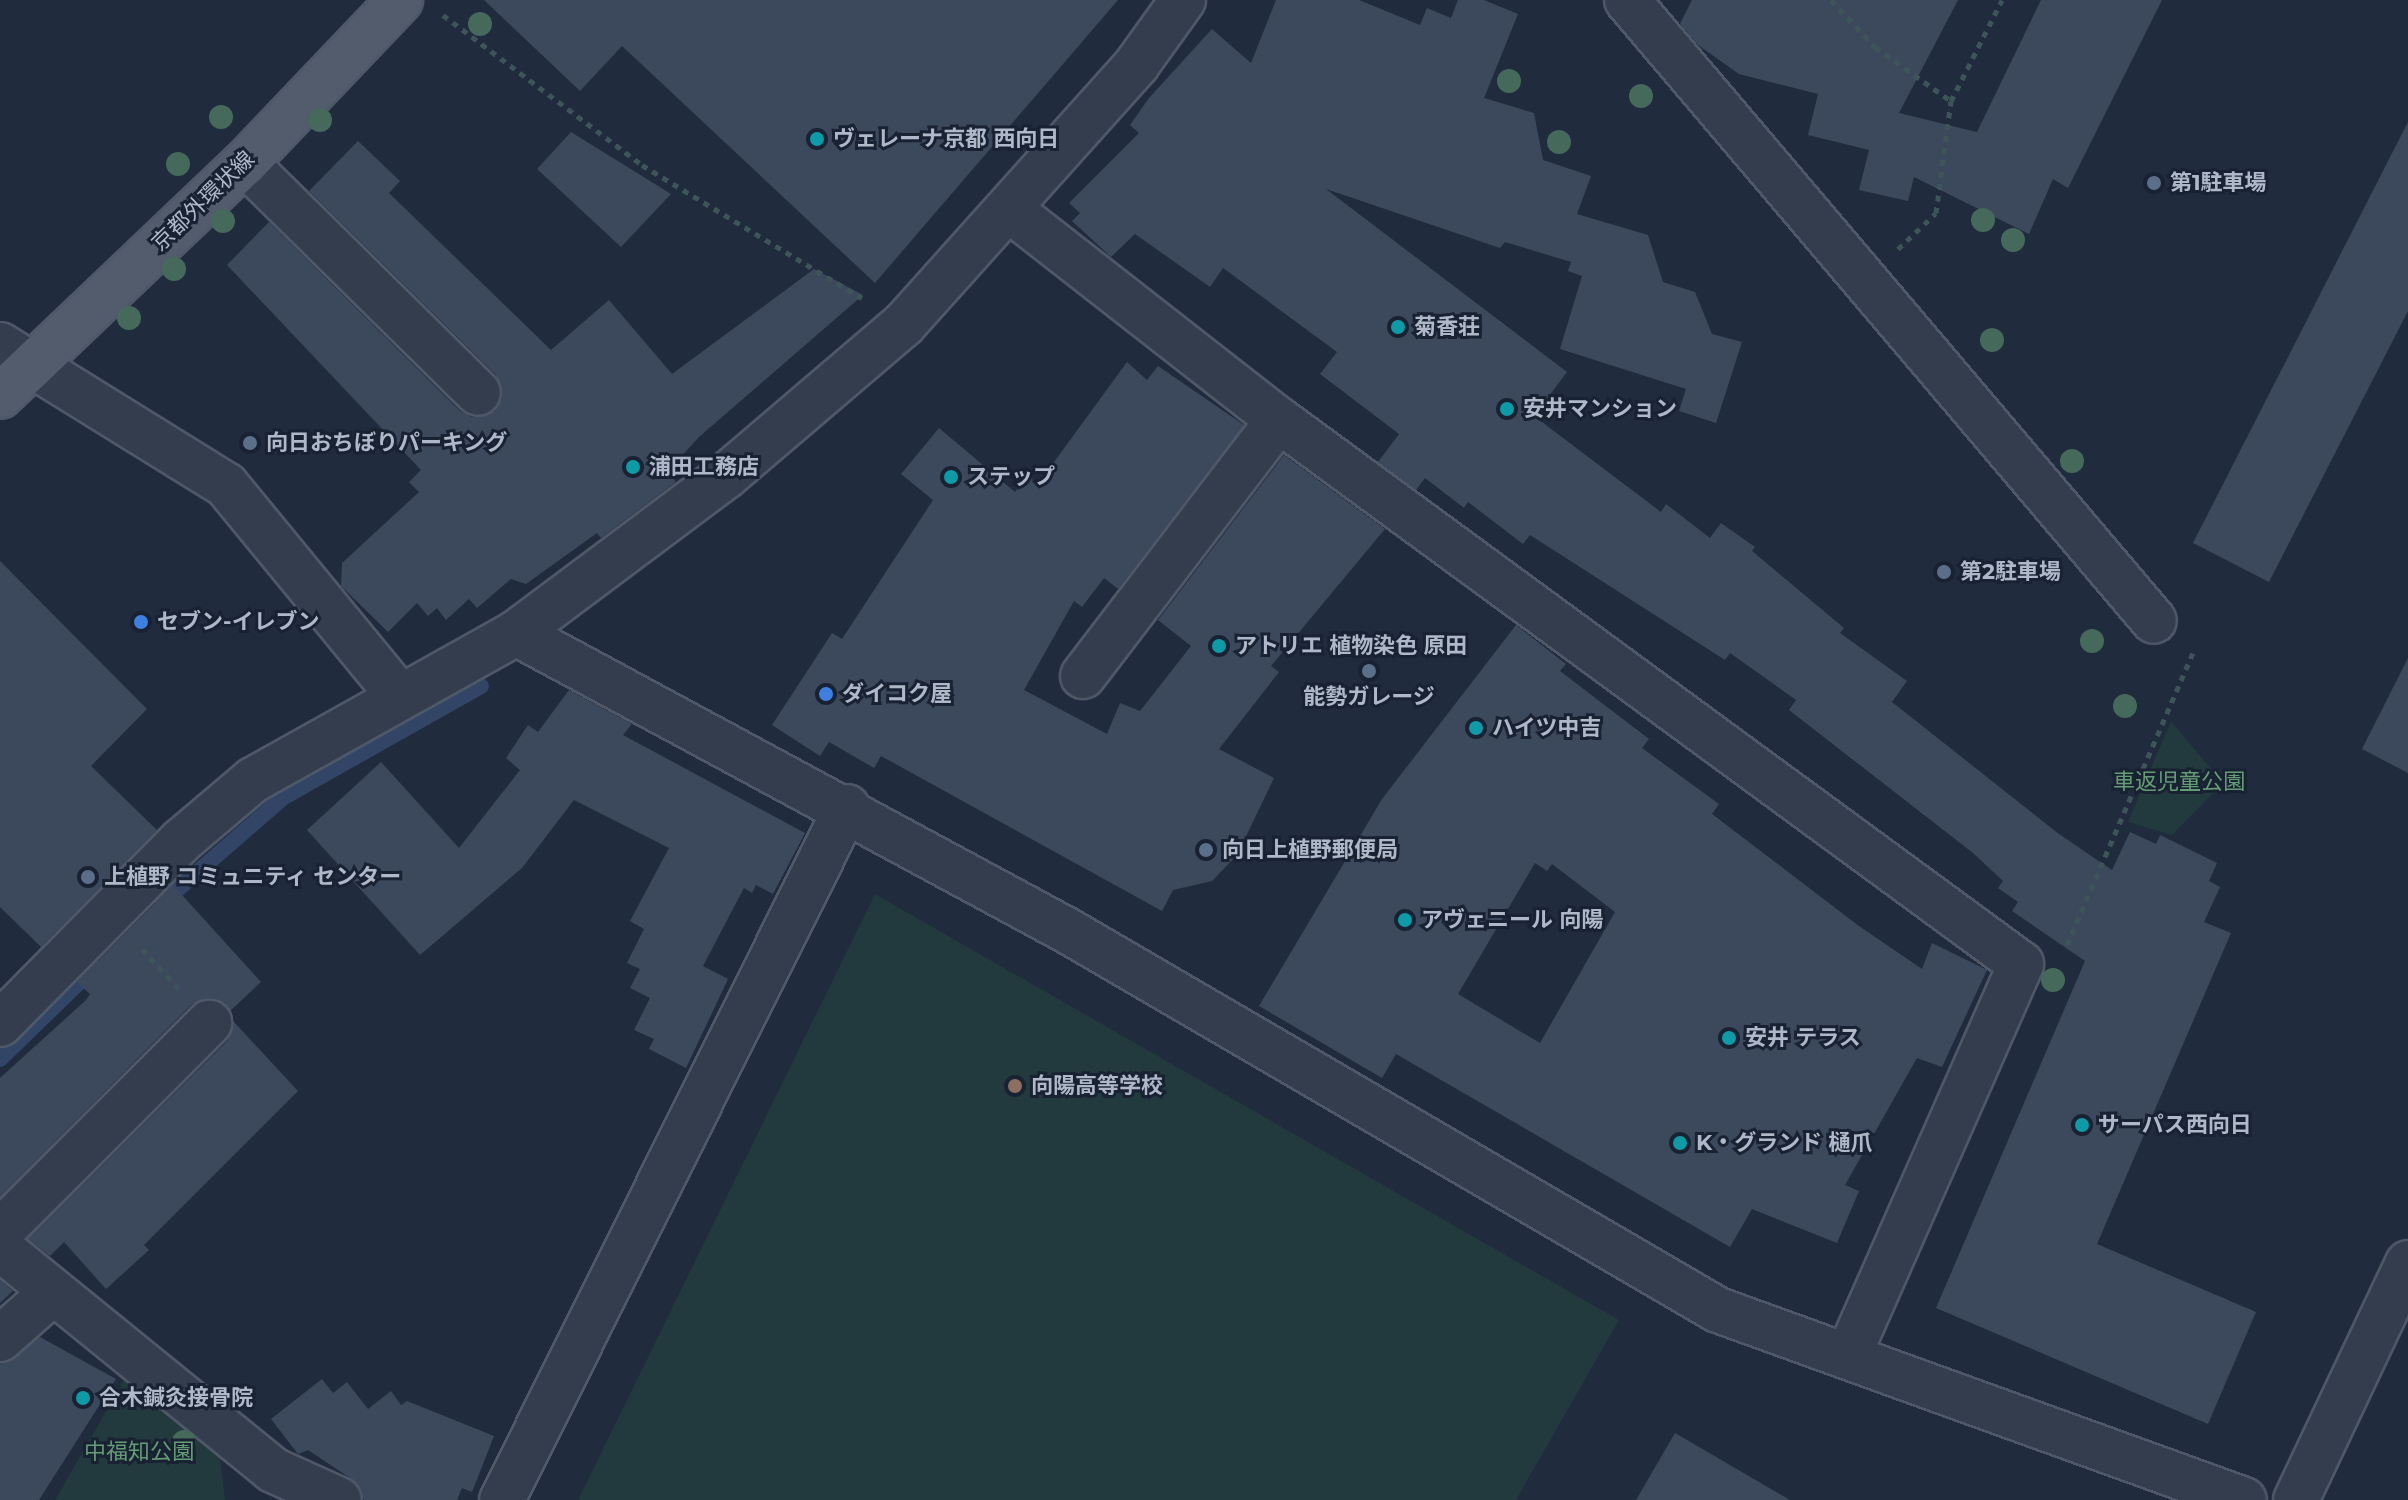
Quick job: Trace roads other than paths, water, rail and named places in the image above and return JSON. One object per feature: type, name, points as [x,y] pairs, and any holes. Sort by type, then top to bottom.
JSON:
[{"type":"main road","name":"京都外環状線","points":[[0,396],[16,353],[245,163],[416,4]]},
{"type":"street","points":[[0,1024],[181,841],[253,780],[516,633],[726,476],[904,324],[1010,210],[1183,0]]},
{"type":"street","points":[[1627,0],[2154,621]]},
{"type":"street","points":[[245,163],[478,393]]},
{"type":"street","points":[[1010,210],[1279,420],[2021,964],[1848,1357]]},
{"type":"street","points":[[16,353],[226,485],[400,697]]},
{"type":"street","points":[[1083,676],[1279,420]]},
{"type":"street","points":[[516,633],[847,807],[1718,1310],[2244,1500]]},
{"type":"street","points":[[502,1500],[847,807]]},
{"type":"street","points":[[0,1232],[209,1023]]},
{"type":"street","points":[[0,1248],[266,1485],[339,1500]]},
{"type":"street","points":[[2296,1500],[2408,1263]]},
{"type":"street","points":[[0,1339],[51,1294]]},
{"type":"waterway","points":[[163,902],[284,797],[481,686]]},
{"type":"waterway","points":[[0,1059],[94,968]]},
{"type":"place","name":"ヴェレーナ京都 西向日","points":[[817,139]]},
{"type":"place","name":"第1駐車場","points":[[2154,183]]},
{"type":"place","name":"菊香荘","points":[[1398,327]]},
{"type":"place","name":"安井マンション","points":[[1507,409]]},
{"type":"place","name":"向日おちぼりパーキング","points":[[250,443]]},
{"type":"place","name":"浦田工務店","points":[[633,467]]},
{"type":"place","name":"ステップ","points":[[951,477]]},
{"type":"place","name":"第2駐車場","points":[[1944,572]]},
{"type":"place","name":"セブン-イレブン","points":[[141,622]]},
{"type":"place","name":"アトリエ 植物染色 原田","points":[[1219,646]]},
{"type":"place","name":"能勢ガレージ","points":[[1369,671]]},
{"type":"place","name":"ダイコク屋","points":[[826,694]]},
{"type":"place","name":"ハイツ中吉","points":[[1476,728]]},
{"type":"place","name":"向日上植野郵便局","points":[[1206,850]]},
{"type":"place","name":"上植野 コミュニティ センター","points":[[88,877]]},
{"type":"place","name":"アヴェニール 向陽","points":[[1405,920]]},
{"type":"place","name":"安井 テラス","points":[[1729,1038]]},
{"type":"place","name":"向陽高等学校","points":[[1015,1086]]},
{"type":"place","name":"サーパス西向日","points":[[2082,1125]]},
{"type":"place","name":"K・グランド 樋爪","points":[[1680,1143]]},
{"type":"place","name":"合木鍼灸接骨院","points":[[83,1398]]},
{"type":"park label","name":"車返児童公園","points":[[2179,782]]},
{"type":"park label","name":"中福知公園","points":[[139,1452]]}]
